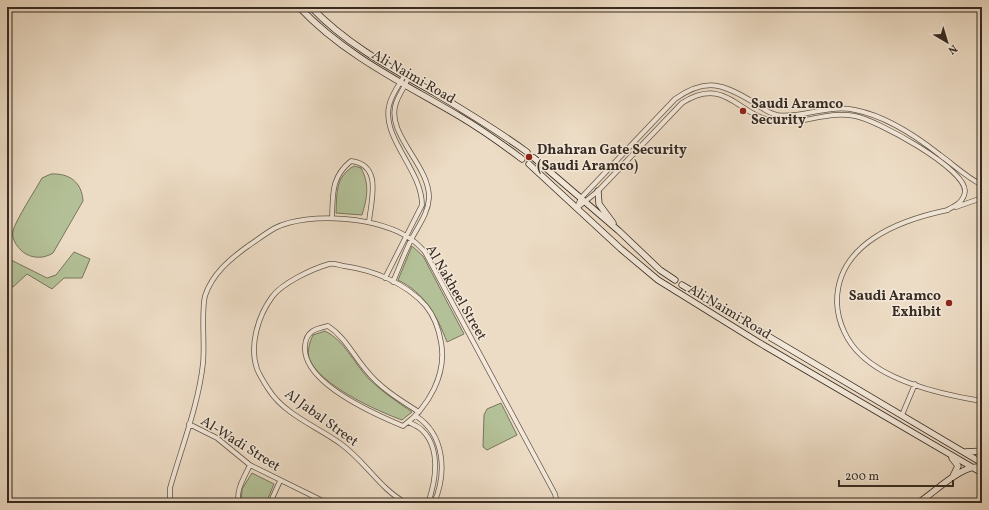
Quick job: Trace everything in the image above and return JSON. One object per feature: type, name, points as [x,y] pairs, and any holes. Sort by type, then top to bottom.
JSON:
[{"type":"main road","name":"Ali Naimi Road","points":[[299,7],[318,26],[346,49],[472,124],[522,159]]},
{"type":"main road","name":"Ali Naimi Road","points":[[311,7],[347,40],[406,77],[485,122],[528,152]]},
{"type":"main road","points":[[514,152],[519,151],[518,146]]},
{"type":"main road","name":"Ali Naimi Road","points":[[534,158],[619,231],[656,266],[675,280]]},
{"type":"main road","name":"Ali Naimi Road","points":[[540,162],[534,163],[532,166],[643,268],[676,292],[940,449]]},
{"type":"main road","points":[[598,192],[597,201],[601,209],[619,231]]},
{"type":"main road","name":"Ali Naimi Road","points":[[682,285],[982,464]]},
{"type":"main road","points":[[940,449],[982,473]]},
{"type":"main road","points":[[940,449],[954,460],[958,466],[955,475],[943,486]]},
{"type":"main road","points":[[962,452],[970,453],[982,451]]},
{"type":"main road","points":[[918,503],[963,470],[982,464]]},
{"type":"street","points":[[393,282],[411,239],[424,217],[429,197],[423,174],[402,137],[395,120],[396,103],[406,77]]},
{"type":"street","points":[[385,278],[422,205],[422,194],[419,184],[393,134],[388,121],[390,102],[403,84]]},
{"type":"street","points":[[577,208],[675,99],[689,91],[704,86],[718,86],[731,89],[764,109],[783,115],[834,108],[850,109],[869,114],[909,133],[982,185]]},
{"type":"street","points":[[728,97],[732,94],[731,89]]},
{"type":"street","points":[[583,200],[598,192],[682,103],[694,96],[708,94],[728,97],[761,118],[785,122],[838,114],[857,116],[878,123],[921,148],[961,180],[965,191],[962,200],[959,204],[947,210]]},
{"type":"street","points":[[761,118],[759,112],[764,109]]},
{"type":"street","points":[[332,218],[335,180],[341,169],[351,161],[361,162],[366,166],[373,185],[369,222]]},
{"type":"street","points":[[982,198],[947,210],[920,217],[892,228],[869,240],[850,260],[839,284],[837,299],[838,314],[845,334],[854,348],[874,365],[915,384],[955,396],[982,401]]},
{"type":"street","name":"Al Nakheel Street","points":[[170,503],[170,488],[199,388],[203,363],[205,297],[216,275],[233,257],[276,227],[301,220],[332,218],[369,222],[406,236],[425,252],[519,423],[555,494],[557,503]]},
{"type":"street","name":"Al Jabal Street","points":[[406,503],[380,483],[358,458],[341,444],[283,406],[270,391],[257,369],[254,350],[257,325],[272,296],[299,275],[330,264],[366,269],[401,285],[427,307],[439,330],[443,353],[441,374],[419,412],[408,422]]},
{"type":"street","points":[[419,412],[382,387],[366,370],[348,345],[334,330],[328,326],[310,331],[305,338],[307,361],[314,372],[350,400],[369,411],[403,426],[408,422],[421,429],[425,434],[431,446],[434,457],[434,481],[428,503]]},
{"type":"street","points":[[902,415],[915,384]]},
{"type":"street","points":[[416,416],[426,422],[436,438],[442,454],[441,476],[434,503]]},
{"type":"street","name":"Al-Wadi Street","points":[[189,424],[217,438],[250,465],[321,500],[323,503]]},
{"type":"street","points":[[239,503],[238,491],[250,465]]},
{"type":"street","points":[[270,503],[280,481]]},
{"type":"green space","points":[[354,166],[361,168],[367,186],[362,215],[336,213],[337,192],[340,180],[348,170]]},
{"type":"green space","points":[[51,174],[63,175],[73,180],[80,189],[83,201],[53,253],[43,257],[33,257],[26,254],[18,247],[13,238],[13,231],[21,213],[42,178]]},
{"type":"green space","points":[[412,246],[423,256],[464,334],[447,342],[439,323],[423,298],[407,285],[398,280]]},
{"type":"green space","points":[[74,252],[90,259],[82,278],[64,278],[52,289],[27,274],[13,287],[7,283],[7,258],[47,278],[56,275]]},
{"type":"green space","points":[[325,331],[338,340],[373,383],[412,412],[402,420],[391,416],[364,404],[324,378],[315,368],[309,358],[308,352],[313,335]]},
{"type":"green space","points":[[501,403],[517,435],[487,450],[483,447],[484,415],[487,409]]},
{"type":"green space","points":[[252,473],[274,484],[266,503],[241,503],[242,489]]},
{"type":"place","name":"Saudi Aramco Security","points":[[743,111]]},
{"type":"place","name":"Dhahran Gate Security (Saudi Aramco)","points":[[529,157]]},
{"type":"place","name":"Saudi Aramco Exhibit","points":[[949,303]]}]
